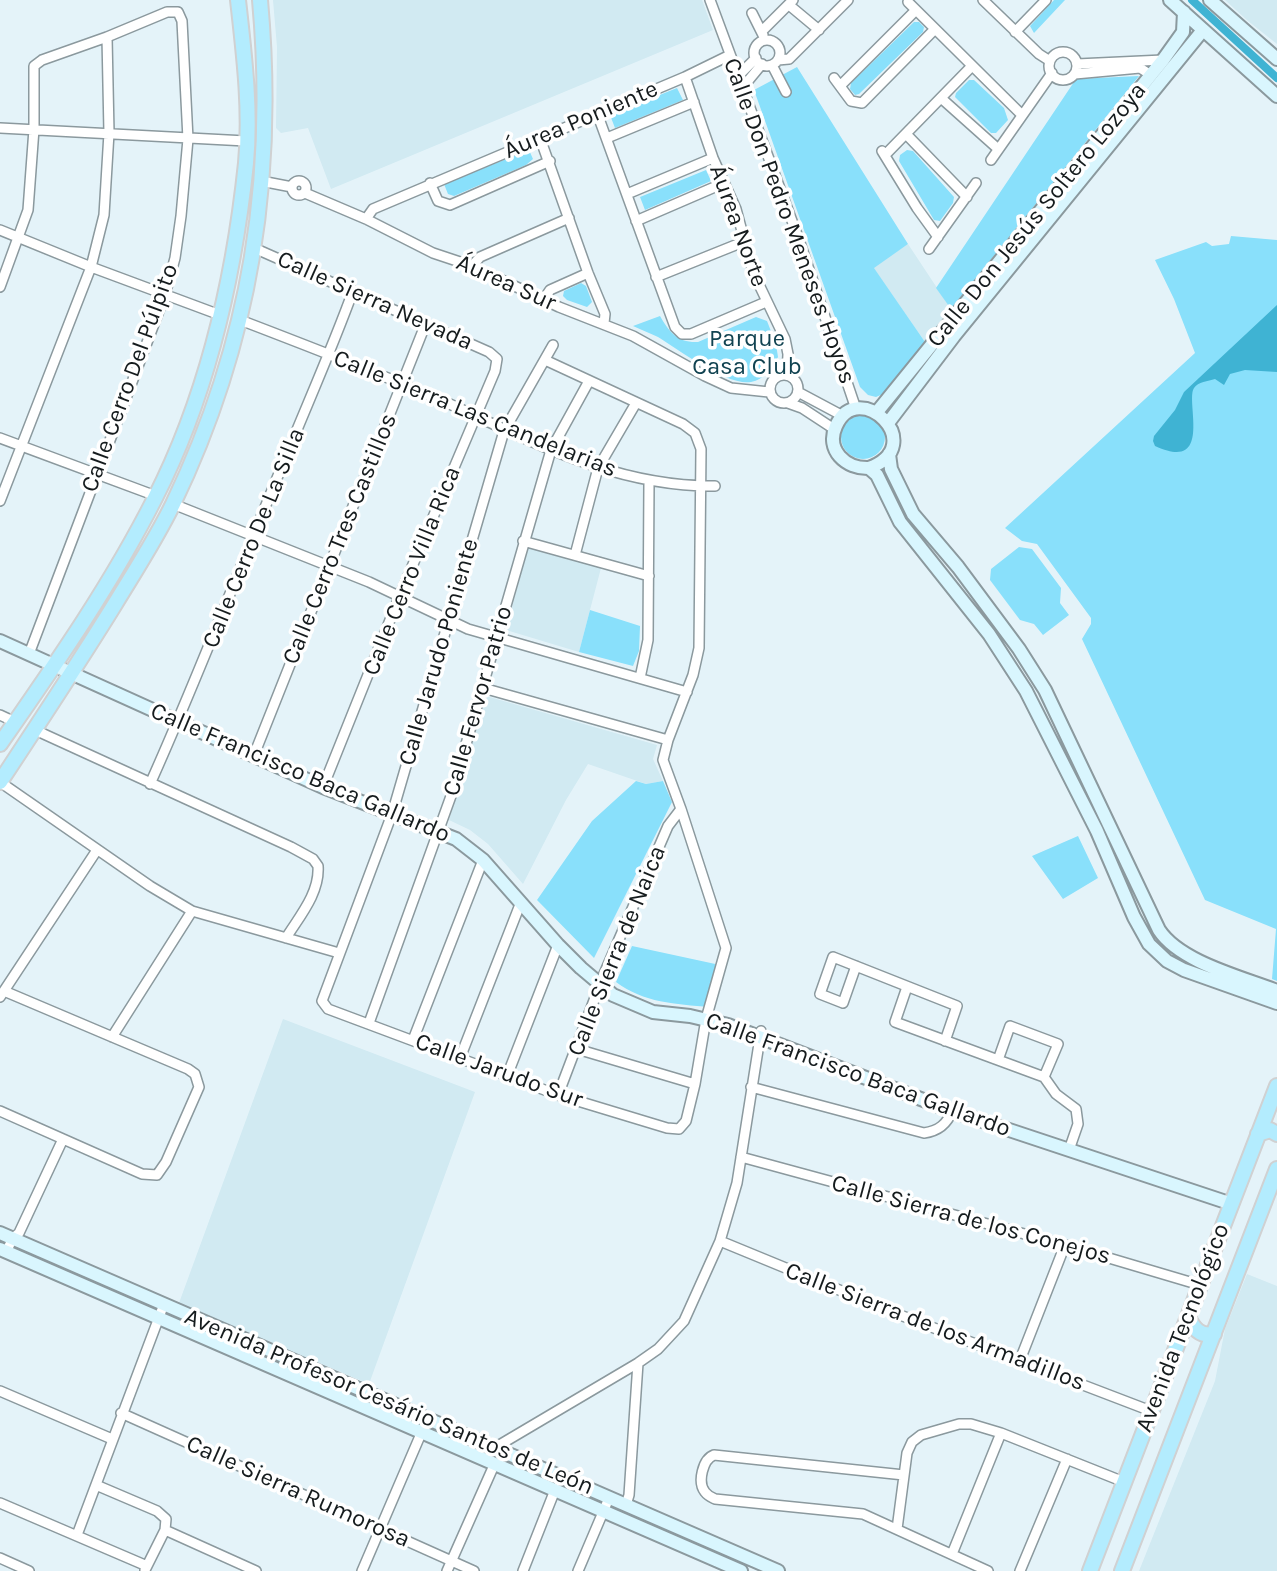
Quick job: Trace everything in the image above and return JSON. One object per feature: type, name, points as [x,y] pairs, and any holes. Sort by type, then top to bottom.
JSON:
[{"type":"main road","points":[[0,744],[111,576],[156,496],[200,387],[233,255],[246,162],[246,82],[239,0]]},
{"type":"main road","points":[[0,782],[72,674],[145,555],[173,504],[218,398],[240,320],[254,247],[261,181],[267,91],[260,0]]},
{"type":"main road","name":"Avenida Tecnológico","points":[[1090,1571],[1277,1086]]},
{"type":"main road","points":[[1258,1134],[1269,1130],[1277,1134]]},
{"type":"main road","name":"Avenida Tecnológico","points":[[1122,1571],[1277,1169]]},
{"type":"main road","points":[[1188,1317],[1195,1329],[1206,1335],[1214,1334]]},
{"type":"street","name":"Calle Don Pedro Meneses Hoyos","points":[[710,0],[803,249],[856,409]]},
{"type":"street","points":[[743,86],[767,62],[789,59],[848,0]]},
{"type":"street","points":[[983,0],[1015,32],[1050,61],[1052,73],[991,160]]},
{"type":"street","points":[[1015,32],[1046,0]]},
{"type":"street","points":[[1170,0],[1277,96]]},
{"type":"street","points":[[1210,0],[1277,59]]},
{"type":"street","points":[[786,92],[756,47],[791,2],[819,30]]},
{"type":"street","points":[[908,2],[1021,115]]},
{"type":"street","points":[[916,10],[837,82],[851,102],[862,103],[934,30]]},
{"type":"street","name":"Calle Cerro Del Púlpito","points":[[29,654],[165,295],[175,258],[181,216],[188,139],[182,21],[175,11],[167,12],[107,37]]},
{"type":"street","name":"Calle Don Jesús Soltero Lozoya","points":[[888,423],[1160,69],[1184,32],[1184,12]]},
{"type":"street","points":[[738,76],[780,54],[779,46],[763,36],[752,13]]},
{"type":"street","name":"Calle Don Jesús Soltero Lozoya","points":[[877,412],[1160,69],[1203,30]]},
{"type":"street","points":[[0,287],[28,210],[34,130],[34,66],[42,60],[107,37],[109,134],[104,215],[91,267],[0,501]]},
{"type":"street","points":[[1050,61],[1056,54],[1065,52],[1073,56],[1076,69]]},
{"type":"street","name":"Áurea Poniente","points":[[366,219],[373,209],[430,183],[685,77],[730,55]]},
{"type":"street","points":[[1052,73],[1063,80],[1076,69],[1124,65],[1160,69]]},
{"type":"street","points":[[1124,65],[1160,69]]},
{"type":"street","points":[[938,237],[883,153],[906,134],[971,67]]},
{"type":"street","name":"Áurea Norte","points":[[685,77],[713,158],[736,209],[753,272],[785,338],[788,354],[787,375]]},
{"type":"street","points":[[942,98],[997,148]]},
{"type":"street","points":[[607,138],[694,102]]},
{"type":"street","points":[[597,113],[675,327],[682,334],[691,334],[766,302]]},
{"type":"street","points":[[0,128],[246,141]]},
{"type":"street","points":[[906,134],[967,197]]},
{"type":"street","points":[[540,138],[605,314],[604,323]]},
{"type":"street","points":[[627,194],[713,158]]},
{"type":"street","name":"Áurea Poniente","points":[[430,183],[438,201],[450,205],[550,161]]},
{"type":"street","name":"Áurea Sur","points":[[261,181],[292,187],[296,195],[305,193],[366,219],[433,253],[472,266],[604,323],[731,388],[769,392]]},
{"type":"street","points":[[636,221],[724,183]]},
{"type":"street","points":[[929,249],[976,183]]},
{"type":"street","points":[[472,266],[480,257],[569,218]]},
{"type":"street","points":[[0,230],[220,315]]},
{"type":"street","points":[[656,277],[743,242]]},
{"type":"street","name":"Calle Sierra Nevada","points":[[254,247],[494,355]]},
{"type":"street","points":[[544,299],[550,290],[588,273]]},
{"type":"street","name":"Calle Cerro De La Silla","points":[[150,784],[330,354],[353,291]]},
{"type":"street","name":"Calle Sierra Las Candelarias","points":[[240,320],[403,384],[504,430],[598,468],[649,482],[715,486]]},
{"type":"street","name":"Calle Cerro Tres Castillos","points":[[254,755],[426,323]]},
{"type":"street","name":"Calle Jarudo Poniente","points":[[323,1004],[323,997],[392,814],[504,430],[553,345]]},
{"type":"street","name":"Calle Cerro Villa Rica","points":[[323,787],[497,364],[494,355]]},
{"type":"street","points":[[544,360],[683,424],[695,433],[701,449],[699,649],[663,760],[726,948],[706,1019],[695,1084],[577,1049]]},
{"type":"street","points":[[788,403],[795,399],[798,392],[796,381],[787,375],[780,375],[770,385],[769,392],[776,402],[802,408],[819,418],[834,429],[834,447],[844,461],[852,466],[869,468],[877,475],[900,522],[989,634],[1026,691],[1149,944],[1167,961],[1184,970],[1277,1003]]},
{"type":"street","name":"Calle Fervor Patrio","points":[[369,1023],[439,831],[551,450],[589,381]]},
{"type":"street","points":[[798,392],[843,416]]},
{"type":"street","points":[[575,555],[598,468],[636,403]]},
{"type":"street","points":[[819,418],[826,407]]},
{"type":"street","name":"Calle Don Pedro Meneses Hoyos","points":[[834,429],[843,416],[856,409],[877,412]]},
{"type":"street","points":[[877,412],[888,423],[893,438],[889,454],[891,469],[913,514],[958,567],[1032,667],[1166,941],[1190,957],[1277,991]]},
{"type":"street","points":[[0,438],[156,496]]},
{"type":"street","points":[[869,468],[889,454]]},
{"type":"street","points":[[640,678],[648,640],[649,482]]},
{"type":"street","points":[[173,504],[400,595],[449,621],[497,638],[687,692]]},
{"type":"street","points":[[523,541],[649,576]]},
{"type":"street","name":"Calle Francisco Baca Gallardo","points":[[0,641],[323,787],[439,831],[471,849],[558,945],[600,985],[639,1008],[706,1019],[761,1034],[952,1111],[1231,1204]]},
{"type":"street","points":[[483,688],[668,740]]},
{"type":"street","points":[[0,715],[15,722]]},
{"type":"street","points":[[35,730],[305,853],[318,866],[319,876],[310,899],[286,938]]},
{"type":"street","points":[[1055,750],[1070,743]]},
{"type":"street","points":[[0,782],[97,850],[192,911],[339,953]]},
{"type":"street","name":"Calle Sierra de Naica","points":[[558,1095],[600,985],[668,826],[681,809]]},
{"type":"street","points":[[0,1111],[142,1174],[157,1175],[166,1163],[197,1096],[199,1087],[195,1074],[112,1037],[2,994],[97,850]]},
{"type":"street","points":[[412,1040],[483,860]]},
{"type":"street","points":[[460,1058],[521,902]]},
{"type":"street","points":[[112,1037],[192,911]]},
{"type":"street","points":[[506,1076],[558,945]]},
{"type":"street","points":[[856,966],[842,1003],[820,994],[834,957],[957,1006],[945,1041]]},
{"type":"street","points":[[908,987],[895,1022],[1044,1077],[1056,1094],[1076,1109],[1078,1124],[1066,1149]]},
{"type":"street","name":"Calle Jarudo Sur","points":[[323,1004],[328,1009],[558,1095],[667,1128],[679,1129],[685,1121],[695,1084]]},
{"type":"street","points":[[998,1060],[1010,1026],[1058,1044],[1044,1077]]},
{"type":"street","points":[[496,1447],[638,1363],[658,1349],[684,1321],[720,1241],[732,1202],[761,1034]]},
{"type":"street","points":[[751,1087],[924,1133],[936,1130],[948,1122],[952,1111]]},
{"type":"street","points":[[3,1251],[19,1233],[63,1139]]},
{"type":"street","name":"Calle Sierra de los Conejos","points":[[741,1157],[1065,1245],[1200,1285]]},
{"type":"street","name":"Avenida Profesor Cesário Santos de León","points":[[0,1233],[778,1571]]},
{"type":"street","name":"Calle Sierra de los Armadillos","points":[[720,1241],[900,1315],[1151,1411]]},
{"type":"street","points":[[1020,1360],[1065,1245]]},
{"type":"street","name":"Avenida Profesor Cesário Santos de León","points":[[3,1251],[741,1571]]},
{"type":"street","points":[[77,1535],[164,1304]]},
{"type":"street","points":[[625,1505],[629,1495],[635,1430],[638,1363]]},
{"type":"street","points":[[0,1391],[112,1439]]},
{"type":"street","name":"Calle Sierra Rumorosa","points":[[121,1413],[474,1571]]},
{"type":"street","points":[[362,1571],[427,1417]]},
{"type":"street","points":[[897,1529],[909,1447],[921,1435],[959,1424],[971,1424],[1001,1433],[1124,1482]]},
{"type":"street","points":[[952,1554],[1001,1433]]},
{"type":"street","points":[[904,1475],[714,1455],[705,1462],[702,1488],[715,1499],[853,1512],[873,1517],[952,1554],[967,1567],[988,1571]]},
{"type":"street","points":[[1020,1571],[1067,1459]]},
{"type":"street","points":[[447,1571],[495,1463]]},
{"type":"street","points":[[0,1503],[77,1535],[146,1569],[164,1530],[166,1523],[163,1515],[96,1485]]},
{"type":"street","points":[[523,1571],[555,1490]]},
{"type":"street","points":[[578,1571],[609,1498]]},
{"type":"street","points":[[164,1530],[256,1571]]},
{"type":"street","points":[[0,1558],[29,1571]]},
{"type":"shaded area","points":[[273,0],[702,0],[713,30],[331,189],[308,128],[281,133],[276,128],[277,47]]},
{"type":"shaded area","points":[[1225,0],[1277,0],[1277,44],[1248,21]]},
{"type":"shaded area","points":[[908,244],[951,309],[925,342],[873,267]]},
{"type":"shaded area","points":[[1277,305],[1277,372],[1245,370],[1230,374],[1224,385],[1215,379],[1198,384],[1192,395],[1191,443],[1185,450],[1173,452],[1155,446],[1154,436],[1175,410],[1184,392]]},
{"type":"shaded area","points":[[528,548],[601,568],[579,652],[506,630]]},
{"type":"shaded area","points":[[486,696],[657,745],[653,759],[663,781],[646,784],[588,764],[566,800],[523,884],[488,844],[470,830],[449,820]]},
{"type":"shaded area","points":[[283,1019],[475,1092],[369,1384],[179,1303]]},
{"type":"shaded area","points":[[1247,1274],[1277,1286],[1277,1571],[1139,1571],[1215,1381],[1225,1329]]},
{"type":"green space","points":[[1054,0],[1065,0],[1034,33],[1030,26]]},
{"type":"green space","points":[[914,22],[919,22],[924,27],[923,32],[855,95],[850,89],[851,83]]},
{"type":"green space","points":[[797,67],[908,244],[874,268],[925,342],[883,394],[876,397],[868,395],[860,387],[754,90]]},
{"type":"green space","points":[[1139,76],[951,309],[936,288],[1076,79]]},
{"type":"green space","points":[[969,80],[974,80],[1004,108],[1008,120],[996,133],[991,133],[955,97]]},
{"type":"green space","points":[[677,88],[683,100],[615,128],[610,115]]},
{"type":"green space","points":[[529,150],[533,159],[526,165],[454,196],[448,194],[444,184]]},
{"type":"green space","points":[[907,150],[913,151],[954,197],[953,203],[940,221],[934,220],[899,161],[900,155]]},
{"type":"green space","points":[[706,170],[711,181],[645,210],[640,197]]},
{"type":"green space","points":[[1231,236],[1277,240],[1277,981],[1272,979],[1276,929],[1205,900],[1082,639],[1091,624],[1091,618],[1037,544],[1022,541],[1005,528],[1195,353],[1155,260],[1206,242],[1212,246],[1229,244]]},
{"type":"green space","points":[[581,283],[586,286],[592,302],[587,307],[563,296],[564,291]]},
{"type":"green space","name":"Parque Casa Club","points":[[660,316],[675,335],[691,342],[698,342],[756,317],[767,321],[778,357],[767,373],[756,381],[741,382],[729,378],[703,366],[658,337],[633,326]]},
{"type":"green space","points":[[863,415],[872,416],[879,421],[884,428],[884,446],[879,453],[872,458],[863,459],[854,458],[847,453],[842,446],[841,437],[842,428],[847,421],[854,416]]},
{"type":"green space","points":[[1019,547],[1032,549],[1061,588],[1060,603],[1069,615],[1043,635],[1034,624],[1020,620],[990,580],[991,569]]},
{"type":"green space","points":[[590,610],[640,626],[639,651],[633,666],[579,652]]},
{"type":"green space","points":[[636,781],[646,784],[663,781],[672,802],[594,958],[537,900],[592,821]]},
{"type":"green space","points":[[1078,836],[1098,878],[1063,899],[1032,856]]},
{"type":"green space","points":[[632,946],[720,965],[710,1007],[649,998],[616,982]]},
{"type":"waterway","points":[[1192,0],[1277,78]]}]
